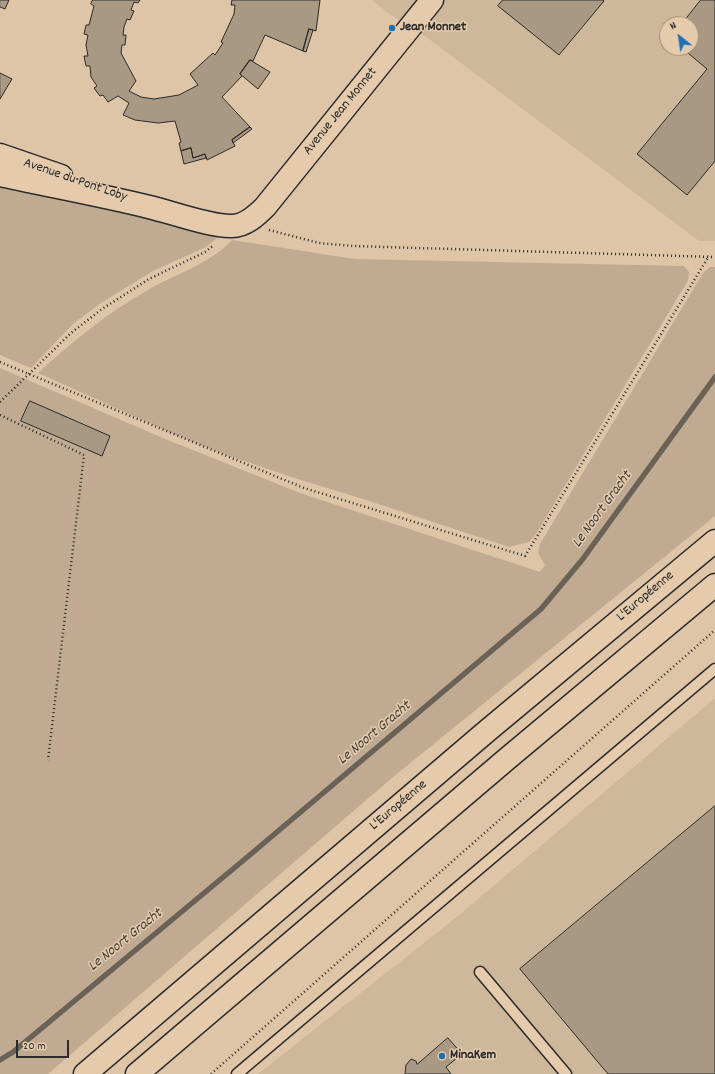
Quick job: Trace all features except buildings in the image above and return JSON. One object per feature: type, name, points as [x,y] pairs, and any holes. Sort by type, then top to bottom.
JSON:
[{"type":"main road","name":"Avenue Jean Monnet","points":[[241,224],[265,206],[432,0]]},
{"type":"main road","name":"Avenue du Pont Loby","points":[[0,155],[150,207]]},
{"type":"main road","name":"Avenue du Pont Loby","points":[[0,175],[150,207],[222,226],[241,224]]},
{"type":"main road","name":"L'Européenne","points":[[85,1074],[487,730],[715,541]]},
{"type":"main road","points":[[137,1074],[502,763],[715,585]]},
{"type":"lane","points":[[237,1074],[715,669]]},
{"type":"lane","points":[[480,972],[566,1074]]},
{"type":"path","points":[[0,402],[70,333],[102,309],[149,279],[205,252],[241,224],[319,243],[353,246],[715,257]]},
{"type":"path","points":[[0,362],[304,488],[525,556],[708,256]]},
{"type":"path","points":[[0,415],[84,455],[48,760]]},
{"type":"path","points":[[211,1074],[715,630]]},
{"type":"shaded area","points":[[372,0],[715,0],[715,241],[699,241],[425,36],[388,13]]},
{"type":"shaded area","points":[[0,186],[76,201],[220,235],[206,247],[153,271],[101,303],[73,324],[31,368],[0,355]]},
{"type":"shaded area","points":[[232,240],[355,259],[684,266],[689,272],[688,281],[536,534],[529,542],[509,547],[224,454],[185,439],[38,373],[104,318],[158,284],[213,256]]},
{"type":"shaded area","points":[[710,267],[715,267],[715,516],[393,777],[48,1074],[0,1074],[0,368],[163,438],[300,493],[540,572],[545,565],[538,553],[540,544],[703,273]]},
{"type":"shaded area","points":[[715,698],[715,1074],[258,1074],[458,916]]},
{"type":"waterway","name":"Le Noort Gracht","points":[[0,1060],[13,1052],[245,859],[541,609],[582,560],[715,377]]},
{"type":"place","name":"Jean Monnet","points":[[392,28]]},
{"type":"place","name":"MinaKem","points":[[442,1056]]}]
